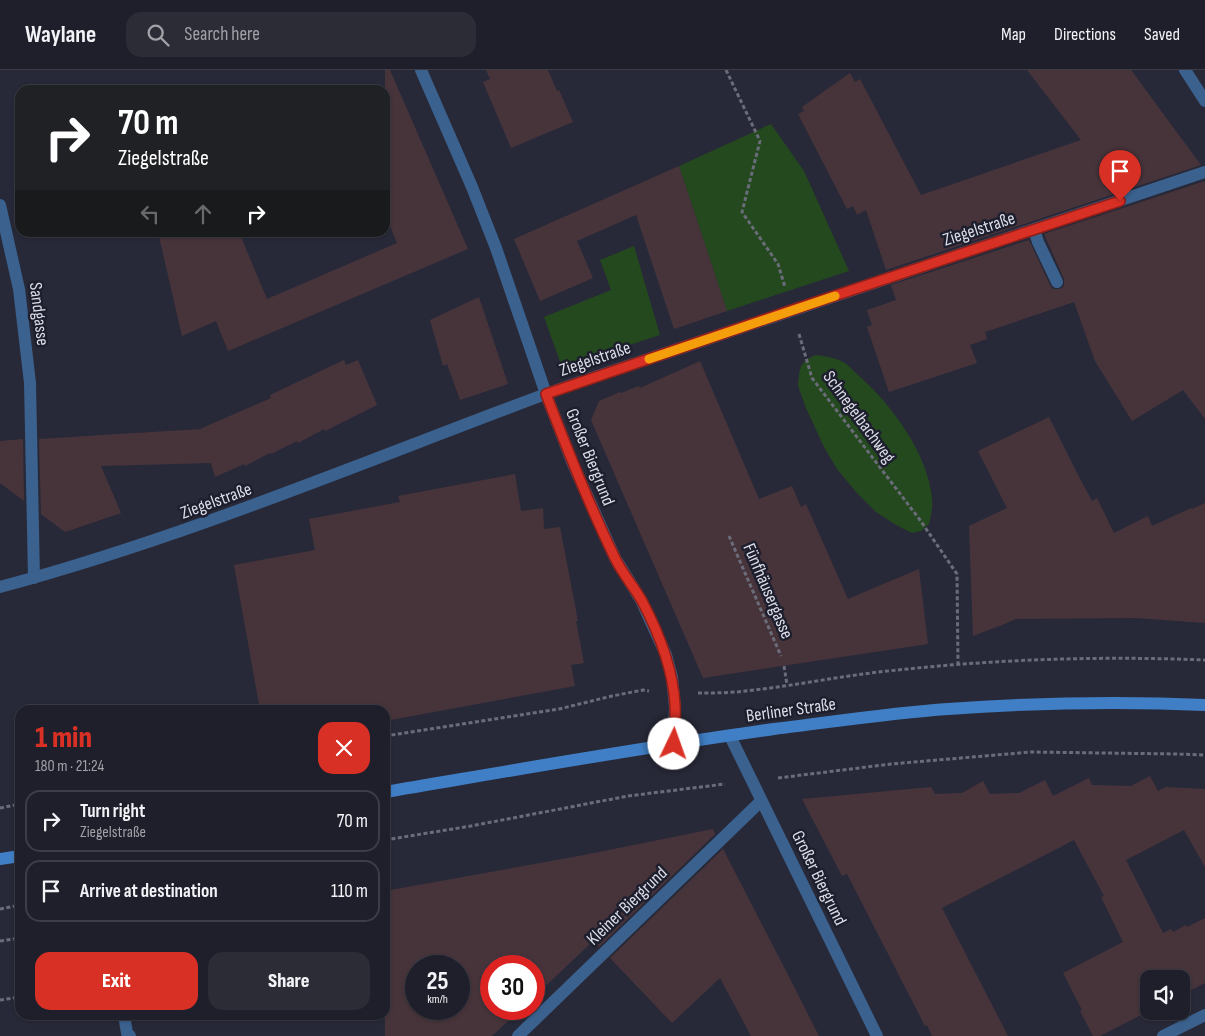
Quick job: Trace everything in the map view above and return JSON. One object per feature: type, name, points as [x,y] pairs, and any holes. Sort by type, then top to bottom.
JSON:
[{"type":"main road","name":"Berliner Straße","points":[[390,791],[674,744],[877,716],[948,709],[1063,703],[1205,705]]},
{"type":"main road","points":[[0,859],[15,857]]},
{"type":"street","name":"Großer Biergrund","points":[[421,70],[472,187],[496,248],[546,394],[573,464],[611,551],[641,600],[666,655],[674,694],[674,744]]},
{"type":"street","points":[[1184,70],[1205,101]]},
{"type":"street","name":"Ziegelstraße","points":[[0,587],[86,563],[276,498],[546,394],[1205,172]]},
{"type":"street","name":"Sandgasse","points":[[0,205],[19,289],[30,383],[34,578]]},
{"type":"street","points":[[1034,230],[1057,282]]},
{"type":"street","name":"Großer Biergrund","points":[[730,736],[877,1036]]},
{"type":"street","name":"Kleiner Biergrund","points":[[518,1036],[761,801]]},
{"type":"street","points":[[1163,1036],[1205,1015]]},
{"type":"street","points":[[125,1020],[127,1033],[130,1036]]},
{"type":"path","name":"Schnegelbachweg","points":[[726,70],[760,141],[742,212],[778,264],[812,378],[920,520],[957,574],[958,664],[1060,658],[1205,660]]},
{"type":"path","name":"Fünfhäusergasse","points":[[729,536],[781,656]]},
{"type":"path","name":"Fünfhäusergasse","points":[[784,666],[787,685]]},
{"type":"path","points":[[390,839],[628,796],[892,764],[1031,752],[1205,755]]},
{"type":"path","points":[[0,808],[15,805]]},
{"type":"path","points":[[0,908],[15,906]]},
{"type":"path","points":[[0,941],[15,939]]},
{"type":"path","points":[[0,1000],[15,998]]},
{"type":"green space","points":[[771,124],[804,171],[849,271],[727,311],[679,166]]},
{"type":"green space","points":[[634,246],[660,335],[562,367],[544,317],[611,290],[600,260]]},
{"type":"green space","points":[[816,355],[842,361],[847,365],[884,401],[906,431],[924,464],[932,498],[929,524],[921,531],[912,533],[876,512],[837,469],[824,447],[798,386],[801,366],[807,359]]},
{"type":"building","points":[[385,70],[390,70],[468,249],[228,351],[216,321],[182,336],[159,237],[241,237],[267,299],[397,243],[390,226],[390,85],[385,85]]},
{"type":"building","points":[[486,70],[548,70],[573,122],[511,148],[483,82],[490,79]]},
{"type":"building","points":[[1027,70],[1131,70],[1201,165],[886,270],[866,210],[857,215],[853,206],[847,209],[798,114],[804,111],[802,107],[850,73],[855,82],[860,79],[921,195],[1081,140]]},
{"type":"building","points":[[679,166],[727,311],[674,329],[636,215],[577,241],[593,278],[540,301],[514,239]]},
{"type":"building","points":[[1205,181],[1205,419],[1183,390],[1132,421],[1095,361],[1074,302],[985,332],[987,339],[970,345],[977,363],[889,392],[867,327],[872,325],[867,310],[896,300],[891,285],[1029,240],[1050,285],[1053,289],[1060,289],[1064,286],[1064,279],[1044,234]]},
{"type":"building","points":[[479,297],[508,384],[460,400],[447,364],[443,366],[430,320]]},
{"type":"building","points":[[344,360],[346,365],[358,360],[377,405],[298,443],[297,441],[245,466],[244,464],[215,477],[211,463],[101,466],[121,513],[65,532],[41,514],[39,439],[200,429],[271,398],[270,395]]},
{"type":"building","points":[[700,361],[759,499],[792,486],[801,507],[806,504],[848,599],[919,569],[928,644],[703,678],[591,420],[599,401],[620,392],[639,386],[640,388]]},
{"type":"building","points":[[1049,417],[1092,501],[1097,498],[1114,533],[1148,516],[1152,526],[1205,503],[1205,623],[1136,618],[1016,619],[973,636],[969,526],[1007,508],[978,451]]},
{"type":"building","points":[[23,439],[24,501],[0,483],[0,441]]},
{"type":"building","points":[[515,474],[521,511],[543,508],[544,529],[560,527],[584,663],[571,665],[575,686],[390,720],[390,705],[259,705],[234,565],[315,550],[309,519],[400,502],[398,496]]},
{"type":"building","points":[[1150,776],[1158,791],[1166,787],[1205,789],[1205,867],[1184,830],[1126,860],[1163,933],[1171,929],[1173,932],[1186,925],[1187,927],[1205,918],[1205,983],[1190,990],[1190,970],[1140,970],[1140,1016],[1100,1036],[1093,1036],[1063,973],[1123,942],[1101,897],[1104,896],[1074,840],[942,908],[1008,1036],[932,1036],[927,1025],[925,1026],[847,874],[842,876],[802,799],[931,787],[935,794],[962,793],[983,781],[990,794],[1019,793],[1045,780],[1053,796],[1089,778],[1092,785],[1131,786]]},
{"type":"building","points":[[713,829],[715,834],[599,947],[593,941],[545,987],[545,955],[480,955],[480,1020],[509,1020],[492,1036],[385,1036],[385,1020],[390,1020],[390,890],[584,855]]},
{"type":"building","points":[[723,849],[819,1036],[751,1036],[720,978],[672,1023],[610,958]]},
{"type":"slow traffic","points":[[649,359],[835,296]]},
{"type":"route","points":[[674,744],[674,694],[666,655],[641,600],[615,558],[596,518],[546,394],[1120,201]]}]
